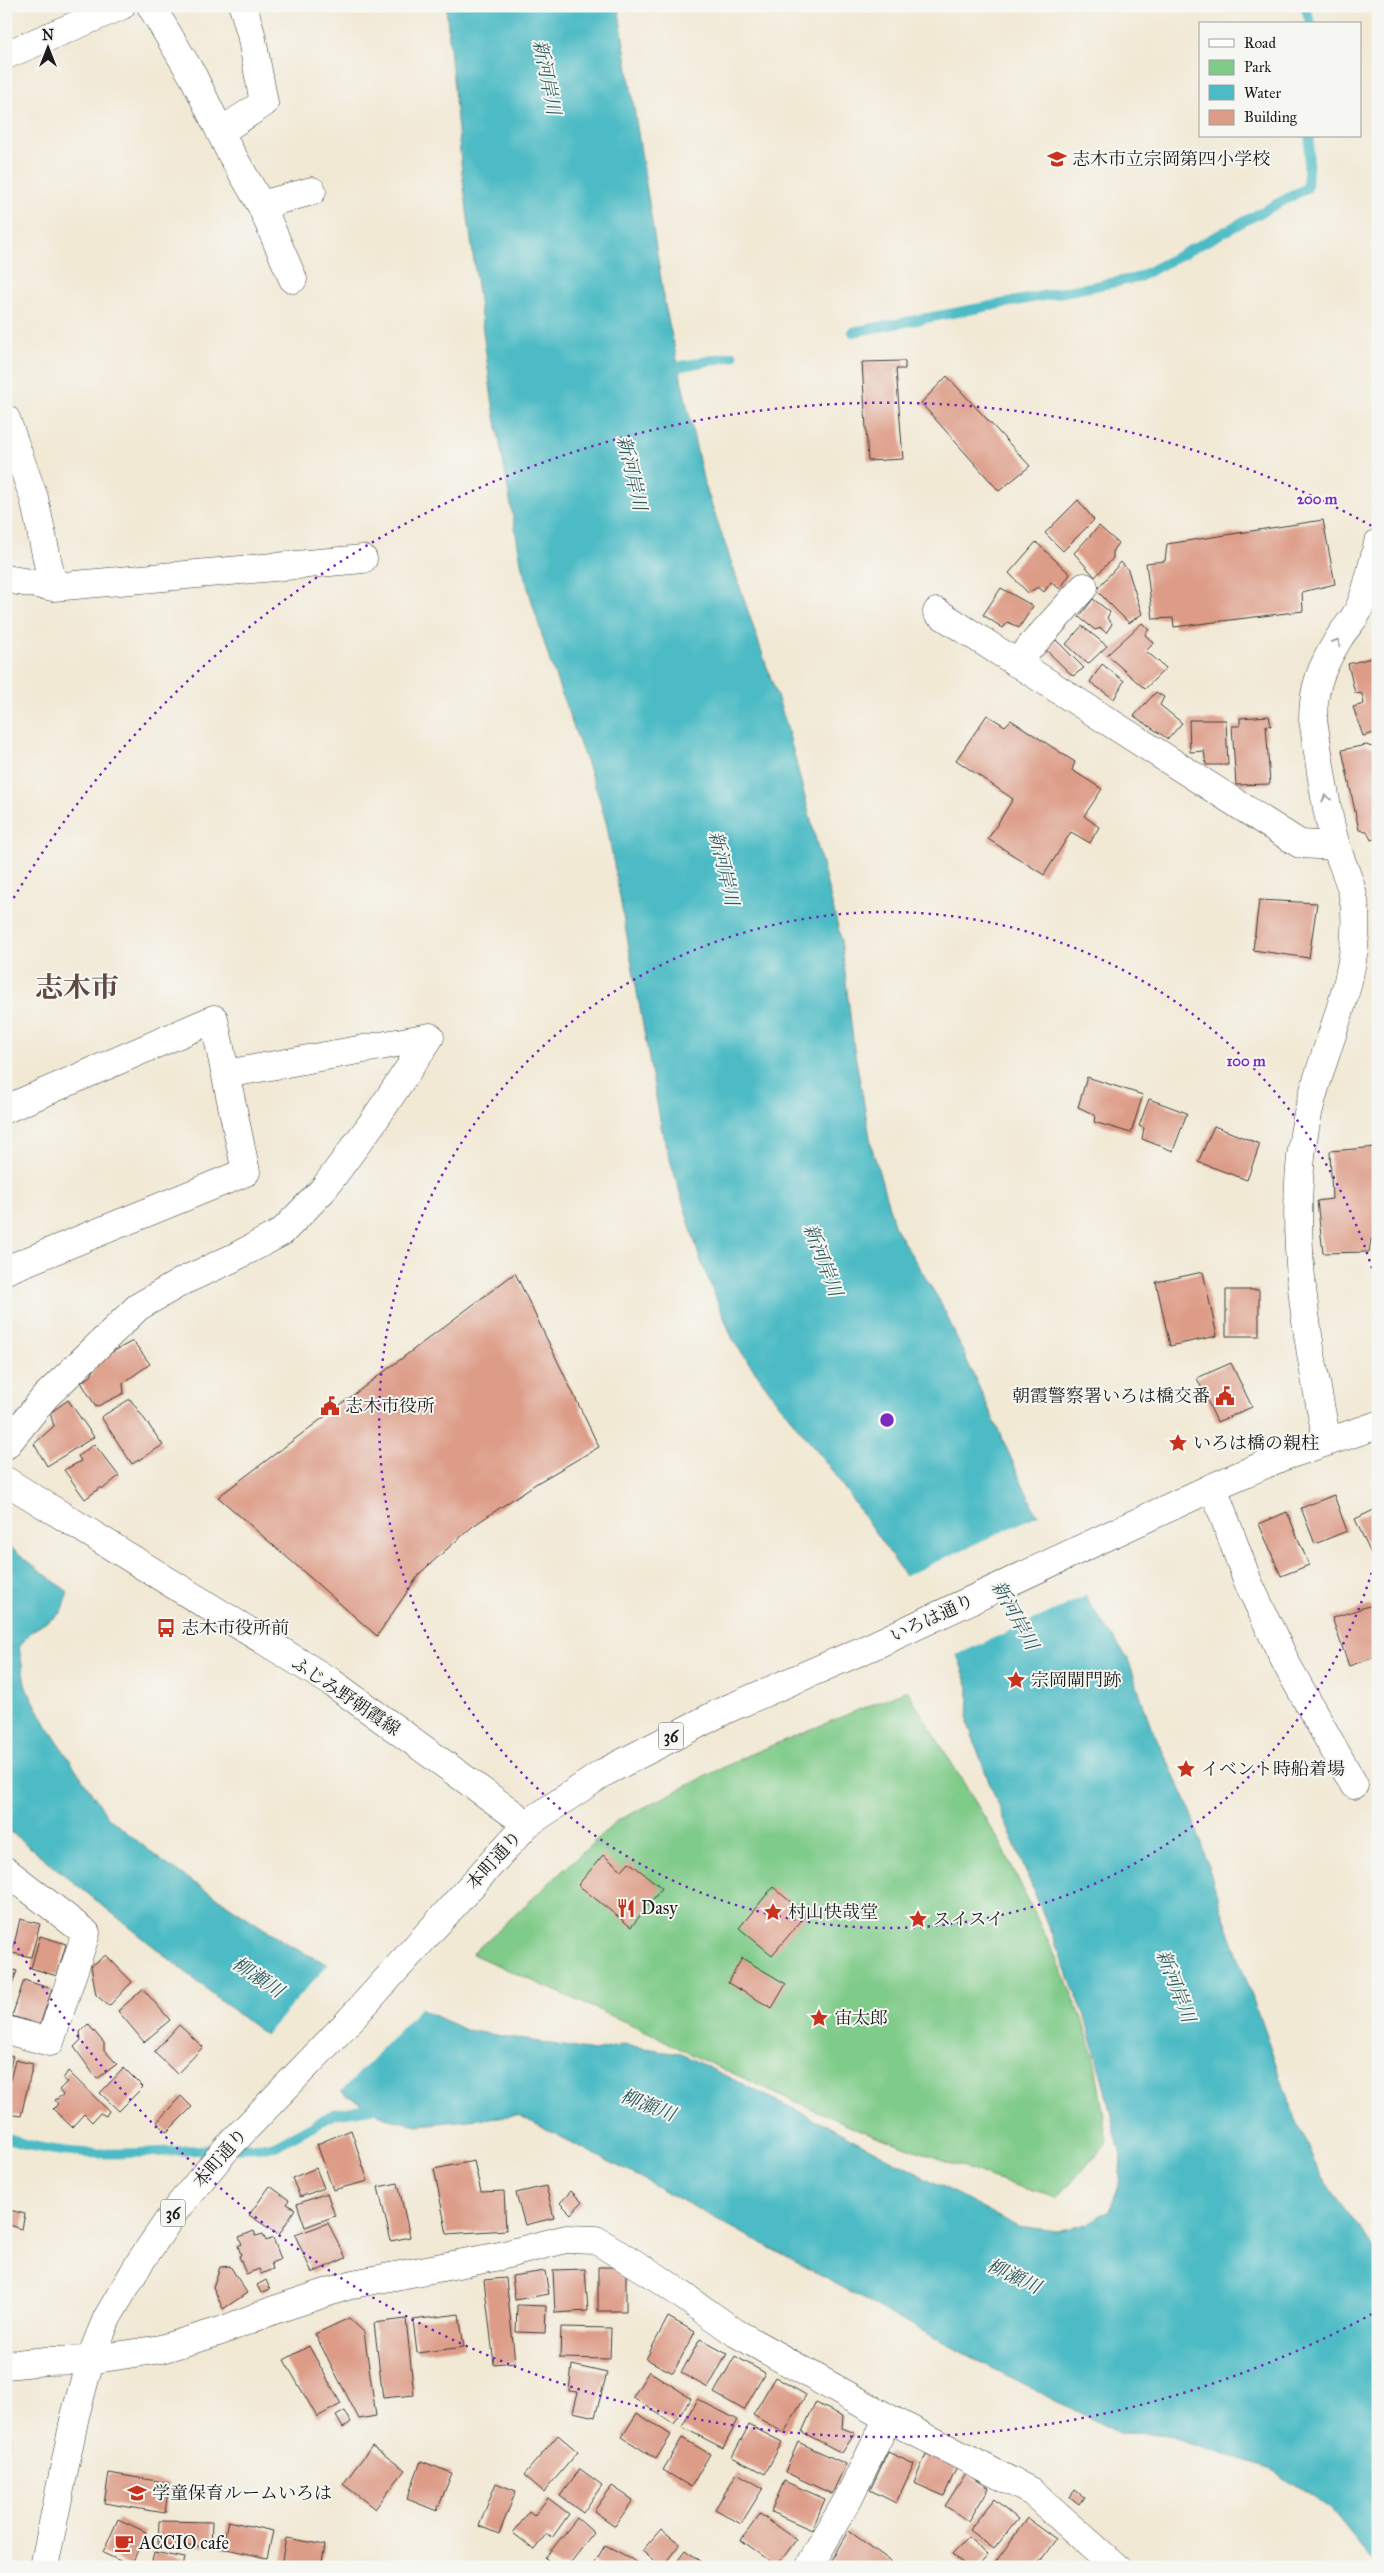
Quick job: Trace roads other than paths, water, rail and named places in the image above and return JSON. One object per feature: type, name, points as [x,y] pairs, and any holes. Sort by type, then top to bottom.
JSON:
[{"type":"street","points":[[6,55],[121,6]]},
{"type":"street","points":[[151,6],[194,78],[220,132],[261,205],[293,279]]},
{"type":"street","points":[[220,132],[264,103],[251,34],[243,6]]},
{"type":"street","points":[[261,205],[312,191]]},
{"type":"street","points":[[6,419],[34,498],[53,587]]},
{"type":"street","points":[[1327,1440],[1306,1321],[1298,1205],[1304,1133],[1339,1013],[1354,936],[1355,910],[1350,883],[1336,846],[1314,729],[1313,706],[1317,676],[1339,637],[1358,612],[1366,591],[1378,543]]},
{"type":"street","points":[[6,579],[53,587],[363,559]]},
{"type":"street","points":[[1016,663],[1084,587]]},
{"type":"street","points":[[937,612],[1300,844],[1336,846]]},
{"type":"street","points":[[6,1109],[214,1019],[246,1172],[6,1270]]},
{"type":"street","points":[[6,1446],[45,1396],[138,1307],[282,1232],[322,1191],[373,1122],[430,1037],[226,1074]]},
{"type":"street","name":"いろは通り","points":[[527,1824],[606,1772],[659,1742],[725,1710],[825,1667],[1213,1487],[1327,1440],[1378,1425]]},
{"type":"street","name":"ふじみ野朝霞線","points":[[6,1481],[331,1682],[527,1824]]},
{"type":"street","points":[[1213,1487],[1248,1582],[1284,1657],[1354,1785]]},
{"type":"street","name":"本町通り","points":[[44,2567],[74,2416],[90,2360],[107,2318],[140,2262],[177,2208],[226,2148],[286,2087],[527,1824]]},
{"type":"street","points":[[6,1871],[86,1934],[50,2042],[6,2030]]},
{"type":"street","points":[[6,2365],[46,2361],[90,2360],[161,2349],[221,2331],[274,2310],[353,2284],[500,2256],[566,2239],[596,2240],[658,2278],[736,2333],[888,2418],[1032,2492],[1116,2567]]},
{"type":"street","points":[[809,2567],[848,2499],[888,2418]]},
{"type":"water","points":[[446,6],[618,6],[665,305],[703,479],[786,723],[841,939],[854,1049],[872,1148],[895,1228],[941,1303],[1033,1507],[1091,1606],[1128,1659],[1150,1724],[1192,1814],[1222,1911],[1293,2113],[1326,2184],[1378,2253],[1378,2567],[1331,2509],[1272,2470],[1160,2434],[1119,2433],[965,2354],[641,2178],[518,2115],[418,2125],[388,2119],[345,2094],[244,2019],[6,1828],[6,1544],[68,1592],[61,1613],[32,1631],[19,1646],[25,1685],[47,1726],[108,1817],[163,1862],[292,1947],[465,2030],[594,2051],[623,2045],[679,2053],[824,2124],[1017,2226],[1056,2231],[1087,2224],[1109,2210],[1119,2186],[1121,2156],[1085,2016],[989,1782],[968,1724],[969,1687],[958,1657],[899,1567],[828,1465],[776,1400],[734,1342],[700,1259],[663,1136],[607,826],[599,797],[550,662],[522,568],[492,399],[462,172]]},
{"type":"waterway","points":[[1305,6],[1310,22]]},
{"type":"waterway","points":[[853,332],[1137,278],[1307,188],[1310,138]]},
{"type":"waterway","points":[[667,369],[733,356]]},
{"type":"waterway","points":[[235,2148],[275,2146],[334,2114],[382,2106]]},
{"type":"waterway","points":[[6,2138],[58,2151],[85,2153],[112,2154],[221,2149]]},
{"type":"place","name":"志木市立宗岡第四小学校","points":[[1057,159]]},
{"type":"place","name":"朝霞警察署いろは橋交番","points":[[1225,1396]]},
{"type":"place","name":"志木市役所","points":[[330,1406]]},
{"type":"place","name":"いろは橋の親柱","points":[[1178,1443]]},
{"type":"place","name":"志木市役所前","points":[[166,1628]]},
{"type":"place","name":"宗岡閘門跡","points":[[1016,1680]]},
{"type":"place","name":"イベント時船着場","points":[[1186,1769]]},
{"type":"place","name":"Dasy","points":[[626,1908]]},
{"type":"place","name":"村山快哉堂","points":[[773,1912]]},
{"type":"place","name":"スイスイ","points":[[918,1919]]},
{"type":"place","name":"宙太郎","points":[[819,2018]]},
{"type":"place","name":"学童保育ルームいろは","points":[[137,2493]]},
{"type":"place","name":"ACCIO cafe","points":[[124,2543]]},
{"type":"district","name":"志木市","points":[[77,987]]},
{"type":"water label","name":"新河岸川","points":[[547,77]]},
{"type":"water label","name":"新河岸川","points":[[632,473]]},
{"type":"water label","name":"新河岸川","points":[[724,868]]},
{"type":"water label","name":"新河岸川","points":[[823,1260]]},
{"type":"water label","name":"新河岸川","points":[[1015,1615]]},
{"type":"water label","name":"柳瀬川","points":[[258,1977]]},
{"type":"water label","name":"新河岸川","points":[[1176,1986]]},
{"type":"water label","name":"柳瀬川","points":[[648,2105]]},
{"type":"water label","name":"柳瀬川","points":[[1014,2276]]}]
